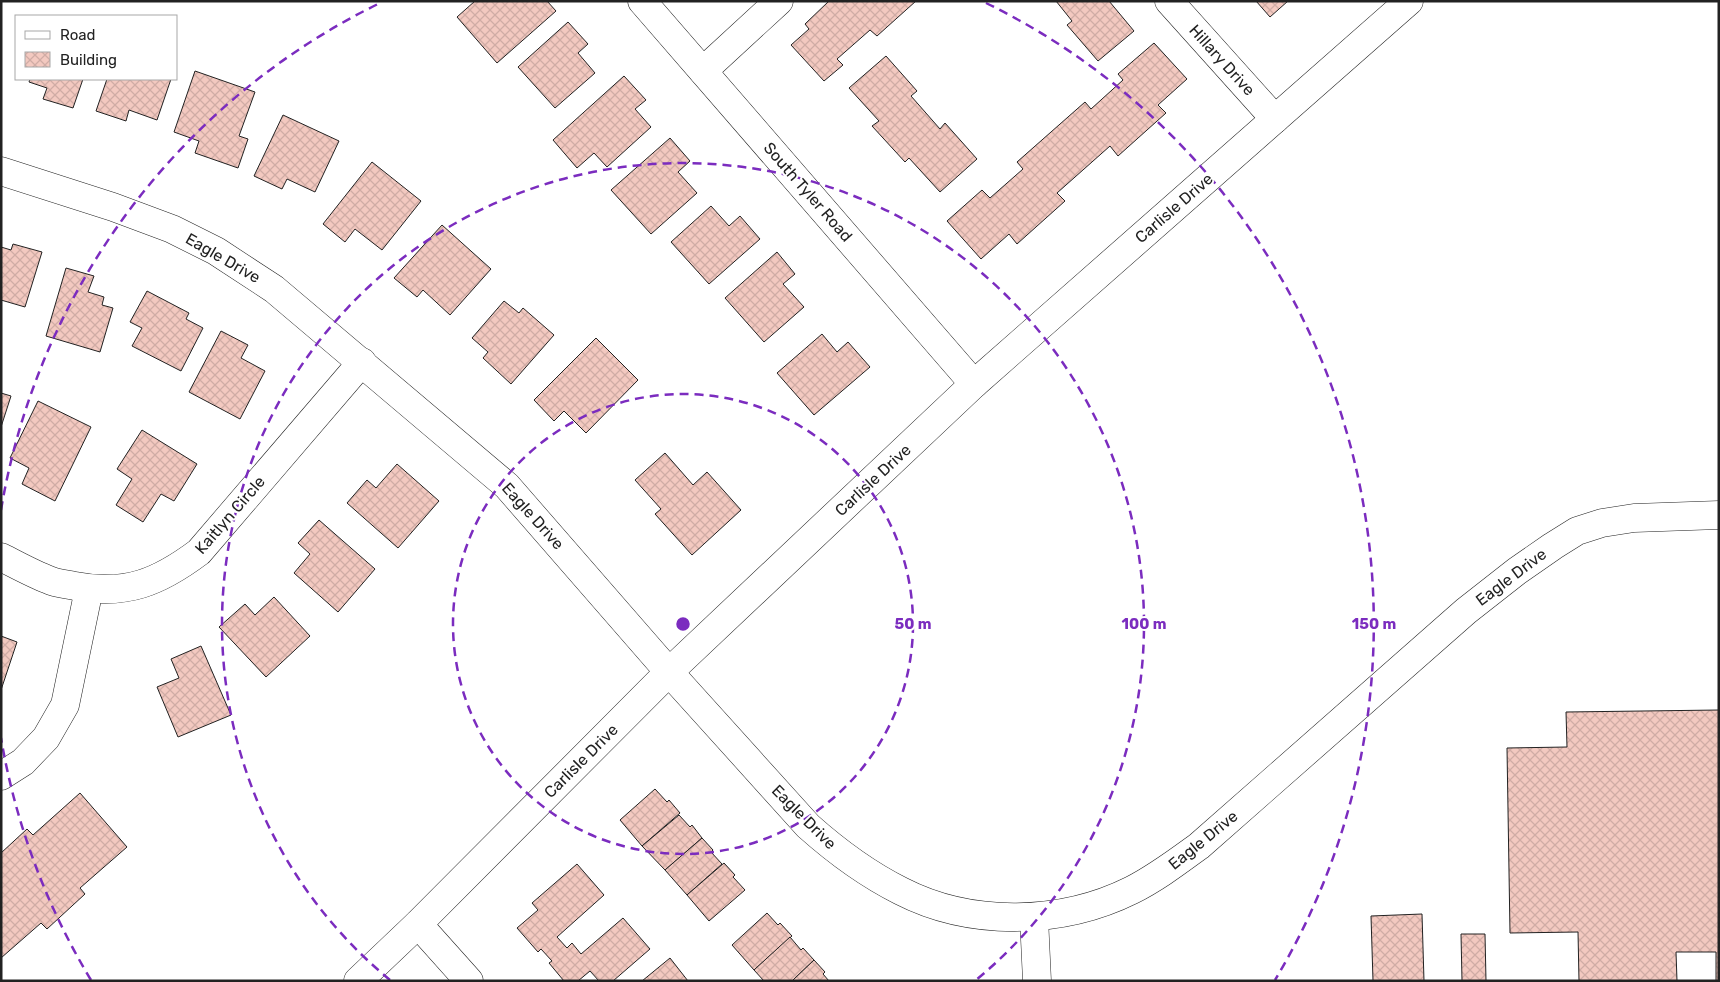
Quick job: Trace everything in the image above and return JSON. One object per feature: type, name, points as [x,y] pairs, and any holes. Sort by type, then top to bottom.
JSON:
[{"type":"street","name":"South Tyler Road","points":[[642,1],[974,384]]},
{"type":"street","points":[[703,71],[779,1]]},
{"type":"street","name":"Hillary Drive","points":[[1169,1],[1275,119]]},
{"type":"street","name":"Carlisle Drive","points":[[358,981],[418,924],[669,672],[974,384],[1409,1]]},
{"type":"street","name":"Eagle Drive","points":[[1,171],[113,207],[172,229],[216,251],[274,289],[508,486],[669,672],[808,826],[833,848],[873,875],[903,892],[931,904],[966,912],[1034,918],[1100,904],[1132,890],[1164,873],[1199,846],[1466,611],[1517,571],[1569,536],[1602,522],[1634,518],[1719,515]]},
{"type":"street","name":"Kaitlyn Circle","points":[[1,557],[51,581],[89,589],[116,590],[149,583],[176,570],[199,552],[362,362]]},
{"type":"street","points":[[1,776],[23,762],[46,738],[65,704],[89,589]]},
{"type":"street","points":[[1034,918],[1037,981]]},
{"type":"street","points":[[418,924],[469,981]]},
{"type":"building","points":[[475,1],[547,1],[556,11],[497,63],[457,17]]},
{"type":"building","points":[[829,1],[916,1],[877,36],[870,30],[837,59],[843,65],[824,81],[791,45],[809,29],[805,24]]},
{"type":"building","points":[[1056,1],[1109,1],[1134,31],[1098,61],[1067,25],[1072,21]]},
{"type":"building","points":[[1256,1],[1288,1],[1270,17]]},
{"type":"building","points":[[568,22],[588,44],[578,53],[595,73],[555,108],[518,67]]},
{"type":"building","points":[[1154,43],[1187,79],[1158,105],[1166,113],[1118,156],[1110,146],[1057,193],[1065,201],[1017,244],[1009,234],[981,259],[947,221],[982,190],[990,198],[1023,169],[1017,162],[1085,102],[1091,109],[1123,80],[1118,74]]},
{"type":"building","points":[[886,56],[917,91],[911,96],[940,129],[945,123],[977,159],[940,192],[909,158],[905,162],[872,126],[879,121],[849,88]]},
{"type":"building","points":[[195,71],[255,92],[239,136],[248,139],[238,168],[195,153],[199,141],[174,132]]},
{"type":"building","points":[[624,76],[646,100],[635,109],[651,127],[607,167],[594,153],[577,168],[553,140]]},
{"type":"building","points":[[30,80],[83,80],[73,108],[43,99],[47,88],[29,82]]},
{"type":"building","points":[[107,80],[171,80],[157,120],[129,110],[126,121],[96,111]]},
{"type":"building","points":[[283,115],[339,141],[315,192],[287,179],[282,189],[254,176]]},
{"type":"building","points":[[670,138],[690,161],[678,172],[697,193],[651,234],[611,190]]},
{"type":"building","points":[[372,162],[421,201],[382,250],[355,229],[345,242],[323,224]]},
{"type":"building","points":[[711,206],[729,226],[740,216],[760,239],[709,284],[671,242]]},
{"type":"building","points":[[442,225],[491,269],[450,315],[423,290],[417,297],[394,278]]},
{"type":"building","points":[[13,244],[42,252],[25,307],[1,300],[1,247],[11,250]]},
{"type":"building","points":[[777,252],[795,274],[783,284],[804,307],[764,342],[725,298]]},
{"type":"building","points":[[66,268],[94,276],[88,292],[104,297],[102,305],[113,308],[100,352],[46,336]]},
{"type":"building","points":[[147,291],[189,313],[186,319],[203,328],[181,371],[132,346],[142,328],[130,322]]},
{"type":"building","points":[[504,301],[519,313],[523,308],[554,335],[511,384],[483,358],[488,352],[472,338]]},
{"type":"building","points":[[221,331],[248,345],[241,358],[265,371],[240,419],[189,392]]},
{"type":"building","points":[[822,334],[837,352],[848,342],[870,367],[814,415],[777,373]]},
{"type":"building","points":[[596,338],[638,380],[586,433],[564,411],[554,421],[534,400]]},
{"type":"building","points":[[1,393],[11,396],[1,427]]},
{"type":"building","points":[[38,401],[91,427],[55,501],[22,484],[29,468],[10,458]]},
{"type":"building","points":[[142,430],[197,464],[174,501],[161,494],[143,522],[116,505],[132,479],[117,469]]},
{"type":"building","points":[[665,453],[693,485],[707,472],[741,510],[692,555],[655,514],[661,509],[635,480]]},
{"type":"building","points":[[397,464],[439,501],[398,548],[347,503],[367,480],[376,488]]},
{"type":"building","points":[[319,520],[375,569],[338,612],[294,573],[310,554],[298,543]]},
{"type":"building","points":[[274,597],[310,636],[266,677],[219,627],[245,604],[255,615]]},
{"type":"building","points":[[1,636],[17,642],[1,690]]},
{"type":"building","points":[[201,646],[231,715],[178,737],[157,687],[179,678],[171,659]]},
{"type":"building","points":[[1719,710],[1719,981],[1716,981],[1716,952],[1676,952],[1677,981],[1579,981],[1578,932],[1510,933],[1507,748],[1567,747],[1566,712]]},
{"type":"building","points":[[655,789],[667,802],[669,800],[680,813],[642,846],[620,820]]},
{"type":"building","points":[[80,793],[127,847],[80,888],[85,894],[47,929],[41,923],[1,958],[1,853],[27,829],[33,835]]},
{"type":"building","points":[[679,815],[690,827],[692,825],[702,838],[665,870],[642,846]]},
{"type":"building","points":[[702,838],[722,864],[687,895],[665,870]]},
{"type":"building","points":[[724,863],[745,890],[709,921],[687,895]]},
{"type":"building","points":[[577,864],[604,895],[557,937],[567,948],[572,943],[581,954],[623,918],[650,949],[613,981],[599,981],[590,971],[578,981],[564,981],[549,963],[552,961],[541,949],[538,952],[517,928],[538,910],[532,903]]},
{"type":"building","points":[[767,913],[792,936],[754,970],[732,945]]},
{"type":"building","points":[[1422,914],[1424,981],[1373,981],[1371,916]]},
{"type":"building","points":[[1461,934],[1485,934],[1486,981],[1462,981]]},
{"type":"building","points":[[790,937],[801,950],[803,948],[814,960],[792,981],[764,981],[754,970]]},
{"type":"building","points":[[670,958],[688,981],[642,981]]},
{"type":"building","points":[[814,960],[825,972],[823,974],[829,981],[792,981]]}]
